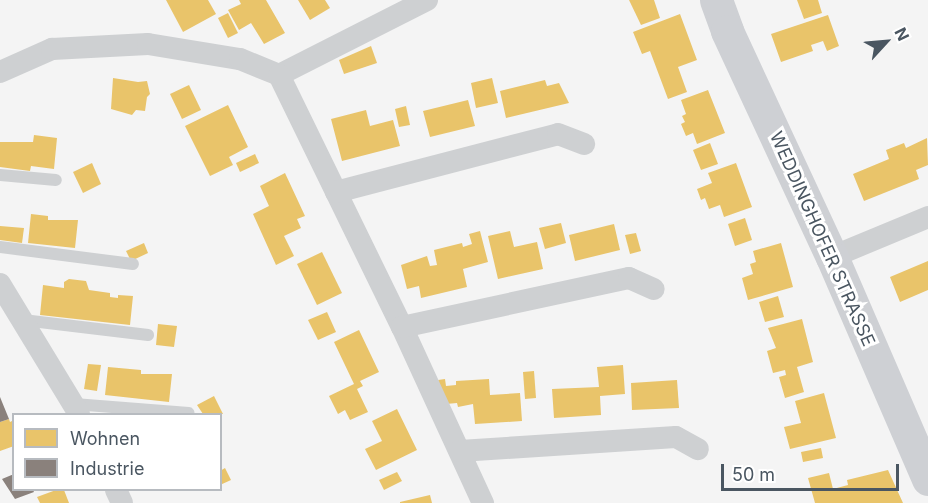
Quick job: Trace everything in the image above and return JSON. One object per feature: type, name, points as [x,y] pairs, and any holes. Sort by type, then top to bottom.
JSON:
[{"type":"street","points":[[279,75],[427,0]]},
{"type":"street","name":"WEDDINGHOFER STRASSE","points":[[716,0],[727,31],[832,257],[928,478]]},
{"type":"street","points":[[0,72],[52,49],[148,44],[240,59],[279,75],[402,327],[483,503]]},
{"type":"street","points":[[336,192],[558,134],[584,144]]},
{"type":"street","points":[[832,257],[928,217]]},
{"type":"street","points":[[402,327],[629,279],[654,289]]},
{"type":"street","points":[[0,284],[76,409]]},
{"type":"street","points":[[460,451],[676,437],[698,449]]},
{"type":"lane","points":[[0,174],[56,180]]},
{"type":"lane","points":[[0,247],[133,264]]},
{"type":"lane","points":[[23,320],[148,335]]},
{"type":"lane","points":[[76,409],[189,412]]},
{"type":"building: Wohnen","points":[[166,0],[208,0],[216,14],[183,32]]},
{"type":"building: Wohnen","points":[[239,0],[266,0],[285,33],[264,44],[251,23],[239,30],[228,10],[241,4]]},
{"type":"building: Wohnen","points":[[298,0],[325,0],[330,8],[310,20]]},
{"type":"building: Wohnen","points":[[629,0],[654,0],[660,18],[641,25]]},
{"type":"building: Wohnen","points":[[797,0],[818,0],[822,13],[804,19]]},
{"type":"building: Wohnen","points":[[228,13],[238,33],[228,38],[218,18]]},
{"type":"building: Wohnen","points":[[680,14],[697,60],[678,67],[687,92],[668,99],[650,51],[642,54],[633,32]]},
{"type":"building: Wohnen","points":[[828,15],[839,46],[827,51],[823,41],[811,45],[813,51],[781,62],[771,34]]},
{"type":"building: Wohnen","points":[[371,46],[377,63],[344,74],[339,60]]},
{"type":"building: Wohnen","points":[[113,78],[147,81],[150,94],[147,97],[145,111],[136,110],[132,115],[111,109]]},
{"type":"building: Wohnen","points":[[492,78],[498,103],[476,108],[471,83]]},
{"type":"building: Wohnen","points":[[545,80],[547,86],[559,83],[569,103],[506,118],[500,91]]},
{"type":"building: Wohnen","points":[[189,85],[201,110],[182,119],[170,94]]},
{"type":"building: Wohnen","points":[[708,90],[725,133],[697,144],[693,133],[686,136],[681,124],[685,122],[682,116],[686,114],[681,100]]},
{"type":"building: Wohnen","points":[[468,100],[475,126],[430,137],[423,111]]},
{"type":"building: Wohnen","points":[[228,105],[248,147],[229,157],[233,165],[210,176],[185,126]]},
{"type":"building: Wohnen","points":[[406,106],[410,125],[399,127],[395,109]]},
{"type":"building: Wohnen","points":[[366,110],[370,126],[393,120],[400,146],[342,161],[331,119]]},
{"type":"building: Wohnen","points":[[34,135],[57,138],[54,169],[31,166],[30,171],[0,167],[0,142],[33,142]]},
{"type":"building: Wohnen","points":[[927,138],[928,165],[916,170],[919,179],[864,201],[853,174],[889,159],[886,150],[904,143],[906,148]]},
{"type":"building: Wohnen","points":[[710,143],[718,164],[701,170],[693,150]]},
{"type":"building: Wohnen","points":[[255,154],[259,163],[240,172],[236,163]]},
{"type":"building: Wohnen","points":[[92,163],[101,184],[83,193],[73,172]]},
{"type":"building: Wohnen","points":[[736,163],[752,207],[724,217],[720,205],[709,209],[705,198],[701,200],[697,189],[712,183],[708,173]]},
{"type":"building: Wohnen","points":[[285,173],[305,216],[297,219],[301,228],[284,236],[294,256],[276,265],[253,214],[269,206],[260,186]]},
{"type":"building: Wohnen","points":[[31,214],[48,216],[48,220],[78,220],[75,248],[28,243]]},
{"type":"building: Wohnen","points":[[745,218],[752,240],[735,246],[728,224]]},
{"type":"building: Wohnen","points":[[561,223],[566,243],[545,249],[539,228]]},
{"type":"building: Wohnen","points":[[614,224],[620,250],[575,261],[569,235]]},
{"type":"building: Wohnen","points":[[0,226],[24,228],[22,243],[0,240]]},
{"type":"building: Wohnen","points":[[480,231],[488,262],[463,269],[467,287],[421,298],[419,286],[407,289],[401,265],[427,256],[430,266],[437,265],[434,250],[462,243],[463,247],[472,244],[469,234]]},
{"type":"building: Wohnen","points":[[510,231],[514,247],[537,242],[543,269],[498,279],[488,236]]},
{"type":"building: Wohnen","points":[[636,233],[641,251],[630,254],[625,235]]},
{"type":"building: Wohnen","points":[[144,243],[148,253],[131,261],[126,251]]},
{"type":"building: Wohnen","points":[[781,243],[793,287],[748,300],[742,278],[753,274],[750,264],[756,262],[753,251]]},
{"type":"building: Wohnen","points":[[322,252],[342,293],[317,305],[297,264]]},
{"type":"building: Wohnen","points":[[928,261],[928,290],[900,302],[890,277]]},
{"type":"building: Wohnen","points":[[69,279],[86,281],[89,290],[110,293],[110,297],[133,296],[130,325],[40,315],[43,285],[64,288],[64,282]]},
{"type":"building: Wohnen","points":[[778,296],[784,317],[765,322],[759,302]]},
{"type":"building: Wohnen","points":[[327,312],[336,332],[318,340],[308,320]]},
{"type":"building: Wohnen","points":[[802,319],[813,362],[797,367],[804,392],[785,398],[779,377],[786,375],[785,370],[773,373],[767,351],[776,348],[768,328]]},
{"type":"building: Wohnen","points":[[158,324],[177,326],[174,347],[156,345]]},
{"type":"building: Wohnen","points":[[359,330],[379,372],[360,381],[363,386],[357,389],[368,412],[350,420],[345,410],[338,414],[329,396],[354,384],[334,342]]},
{"type":"building: Wohnen","points":[[88,364],[101,365],[97,391],[84,389]]},
{"type":"building: Wohnen","points":[[623,365],[625,394],[600,396],[601,415],[554,418],[552,389],[599,387],[597,367]]},
{"type":"building: Wohnen","points":[[108,367],[141,370],[141,374],[172,374],[169,402],[105,395]]},
{"type":"building: Wohnen","points":[[534,371],[536,398],[525,399],[523,372]]},
{"type":"building: Wohnen","points":[[445,379],[446,386],[456,385],[456,381],[489,379],[490,395],[520,393],[522,421],[475,424],[473,404],[458,407],[457,403],[446,404],[438,380]]},
{"type":"building: Wohnen","points":[[677,380],[679,408],[632,410],[631,383]]},
{"type":"building: Wohnen","points":[[824,393],[836,438],[790,449],[784,427],[801,423],[795,401]]},
{"type":"building: Wohnen","points":[[214,396],[223,414],[202,413],[197,405]]},
{"type":"building: Wohnen","points":[[397,409],[417,450],[376,470],[365,449],[382,441],[372,421]]},
{"type":"building: Wohnen","points":[[9,419],[10,422],[12,421],[12,447],[0,451],[0,422]]},
{"type":"building: Wohnen","points":[[821,448],[823,458],[803,462],[801,452]]},
{"type":"building: Wohnen","points":[[225,468],[231,480],[222,484],[222,470]]},
{"type":"building: Wohnen","points":[[888,470],[903,503],[815,503],[808,478],[829,473],[833,489],[848,485],[847,480]]},
{"type":"building: Wohnen","points":[[397,472],[402,481],[384,490],[379,480]]},
{"type":"building: Wohnen","points":[[53,491],[64,491],[69,503],[40,503],[37,497]]},
{"type":"building: Wohnen","points":[[430,495],[432,503],[400,503],[400,502]]},
{"type":"building: Industrie","points":[[0,397],[9,419],[0,422]]},
{"type":"building: Industrie","points":[[12,475],[12,491],[34,492],[15,499],[2,479]]}]
